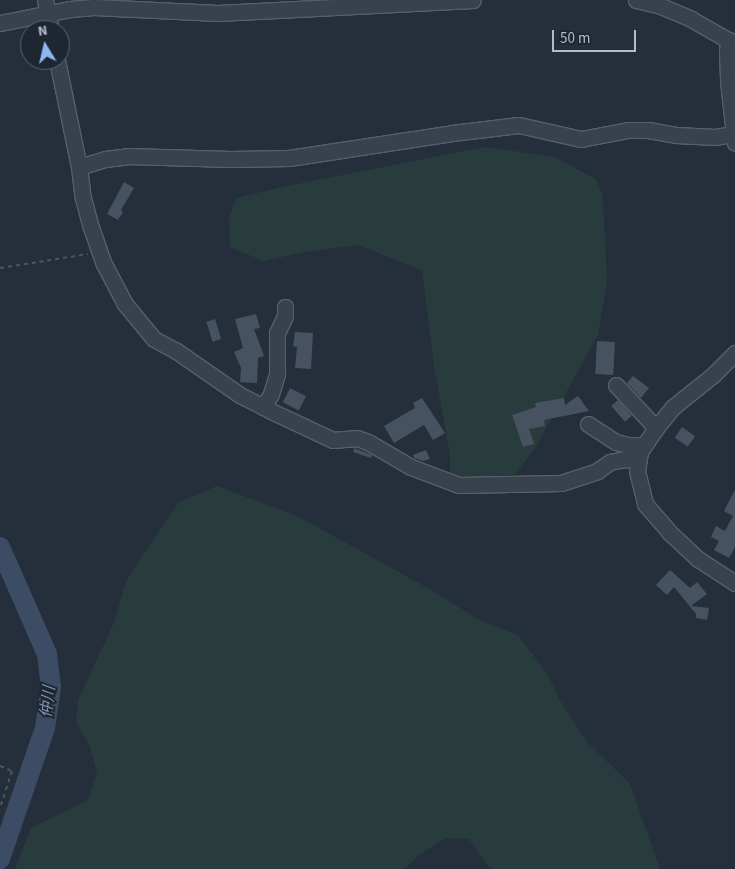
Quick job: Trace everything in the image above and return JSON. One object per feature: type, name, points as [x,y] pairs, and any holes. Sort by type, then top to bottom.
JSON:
[{"type":"street","points":[[0,23],[46,7],[110,7],[188,12],[266,12],[473,0]]},
{"type":"street","points":[[79,167],[105,159],[128,156],[230,159],[290,158],[452,133],[518,126],[581,139],[628,130],[648,130],[676,135],[734,139],[727,50],[732,42],[684,16],[661,6],[636,0]]},
{"type":"street","points":[[46,7],[49,20]]},
{"type":"street","points":[[59,70],[79,167],[83,198],[99,249],[125,304],[154,339],[174,350],[240,395],[263,407],[333,440],[357,438],[368,442],[411,467],[459,485],[561,483],[596,471],[610,462],[625,459],[638,460]]},
{"type":"street","points":[[263,407],[271,394],[276,374],[277,333],[285,316],[285,307]]},
{"type":"street","points":[[735,353],[713,375],[673,407],[644,445],[638,460],[639,484],[645,504],[682,545],[698,559],[735,583]]},
{"type":"street","points":[[616,385],[656,428]]},
{"type":"street","points":[[588,424],[616,442],[627,445],[644,445]]},
{"type":"path","points":[[0,268],[88,254],[99,249]]},
{"type":"path","points":[[0,766],[12,771],[0,807]]},
{"type":"green space","points":[[485,147],[554,157],[596,179],[602,193],[605,237],[607,281],[598,335],[534,450],[506,485],[468,484],[450,473],[450,455],[434,365],[422,270],[358,245],[304,252],[264,261],[230,247],[229,218],[236,198],[287,186]]},
{"type":"green space","points":[[217,486],[299,517],[426,587],[481,621],[518,635],[548,675],[559,699],[586,741],[630,784],[660,869],[490,869],[469,839],[445,838],[418,856],[405,869],[15,869],[31,828],[88,800],[97,772],[89,744],[76,723],[78,700],[114,623],[127,579],[179,502]]},
{"type":"building","points":[[124,182],[134,188],[121,210],[123,212],[118,220],[107,214]]},
{"type":"building","points":[[256,314],[260,328],[254,329],[264,356],[258,358],[257,383],[240,382],[241,368],[234,352],[243,348],[235,319]]},
{"type":"building","points":[[215,319],[221,339],[213,342],[206,322]]},
{"type":"building","points":[[295,332],[313,333],[311,369],[295,368],[297,347],[293,346]]},
{"type":"building","points":[[597,341],[615,342],[613,375],[595,374]]},
{"type":"building","points":[[633,376],[649,388],[641,398],[627,383]]},
{"type":"building","points":[[290,388],[306,396],[299,410],[283,402]]},
{"type":"building","points":[[578,396],[589,411],[544,420],[545,426],[529,429],[534,444],[523,447],[512,415],[536,407],[535,403],[564,398],[565,405]]},
{"type":"building","points":[[422,398],[445,433],[433,440],[424,425],[394,443],[384,426],[415,408],[413,403]]},
{"type":"building","points":[[618,400],[632,416],[625,422],[611,406]]},
{"type":"building","points":[[682,427],[695,436],[688,447],[675,438]]},
{"type":"building","points":[[354,448],[372,455],[371,458],[353,452]]},
{"type":"building","points":[[426,450],[430,459],[423,461],[414,458],[413,455]]},
{"type":"building","points":[[735,490],[735,547],[729,558],[714,550],[719,541],[711,537],[716,526],[725,531],[733,516],[724,511]]},
{"type":"building","points":[[670,570],[690,588],[697,582],[707,594],[691,606],[709,608],[707,620],[696,618],[696,614],[674,587],[667,595],[656,585]]},
{"type":"waterway","name":"仲川","points":[[0,547],[47,654],[51,687],[45,728],[0,859]]}]
